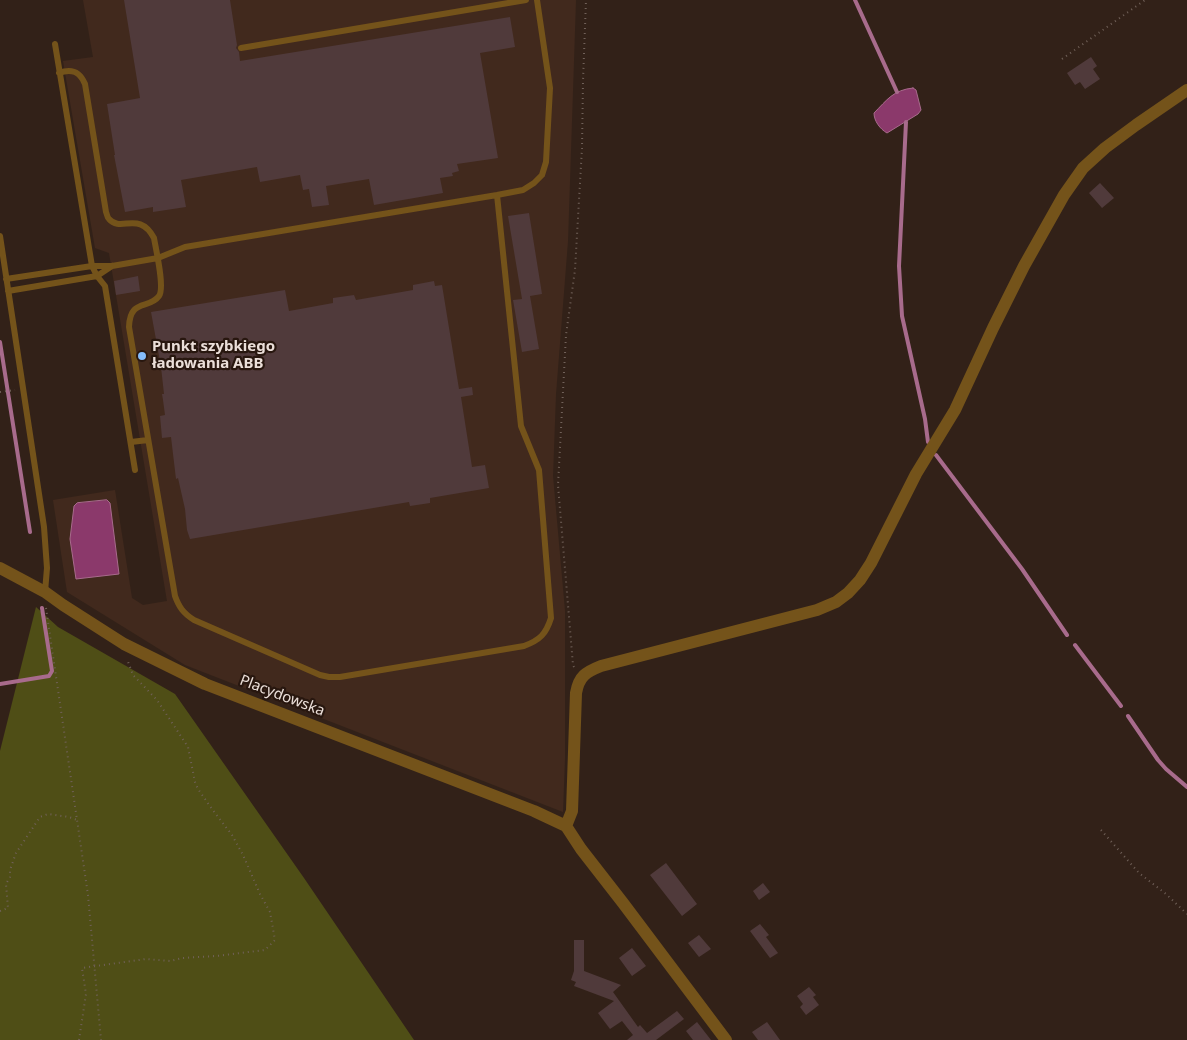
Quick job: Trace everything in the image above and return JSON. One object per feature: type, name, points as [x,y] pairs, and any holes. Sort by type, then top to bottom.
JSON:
[{"type":"street","points":[[726,1040],[581,849],[566,826],[572,811],[577,684],[581,677],[592,669],[817,610],[836,602],[848,593],[860,580],[871,563],[916,474],[955,410],[993,328],[1028,259],[1064,195],[1083,168],[1105,148],[1187,90]]},
{"type":"street","name":"Placydowska","points":[[0,568],[45,592],[124,644],[205,684],[534,811],[566,826]]},
{"type":"lane","points":[[241,48],[526,0]]},
{"type":"lane","points":[[6,279],[92,266],[112,266],[158,258],[185,247],[523,190],[534,184],[542,174],[546,162],[550,88],[536,0]]},
{"type":"lane","points":[[55,44],[92,266],[105,286],[135,470]]},
{"type":"lane","points":[[59,73],[70,70],[82,77],[106,212],[110,220],[116,224],[134,223],[144,225],[154,238],[162,288],[160,296],[136,308],[129,318],[129,327],[178,606],[184,614],[194,620],[329,678],[524,646],[534,643],[548,629],[551,618],[539,470],[521,426],[497,195]]},
{"type":"lane","points":[[0,236],[44,526],[47,568],[45,592]]},
{"type":"lane","points":[[8,291],[97,276],[112,266]]},
{"type":"lane","points":[[131,442],[148,440]]},
{"type":"path","points":[[581,677],[573,665],[558,485],[566,335],[575,270],[582,148],[586,0]]},
{"type":"path","points":[[1062,59],[1145,0]]},
{"type":"path","points":[[2,392],[12,390]]},
{"type":"path","points":[[45,592],[88,894],[100,1040]]},
{"type":"path","points":[[79,1040],[86,994],[82,968],[146,959],[170,961],[182,958],[266,950],[275,940],[270,912],[260,894],[244,855],[232,835],[198,789],[188,747],[157,700],[133,675],[125,656]]},
{"type":"path","points":[[0,911],[8,908],[6,884],[10,877],[10,870],[16,853],[40,817],[48,814],[77,820]]},
{"type":"path","points":[[1100,830],[1140,873],[1187,914]]},
{"type":"shaded area","points":[[83,0],[576,0],[568,241],[556,394],[553,476],[565,611],[563,812],[185,665],[67,592],[53,500],[115,490],[132,598],[143,605],[167,601],[109,253],[95,248],[63,61],[93,57]]},
{"type":"shaded area","points":[[913,88],[916,90],[921,110],[918,114],[887,133],[878,124],[874,113],[895,93]]},
{"type":"shaded area","points":[[107,500],[110,503],[119,574],[76,579],[70,539],[74,506],[77,503]]},
{"type":"shaded area","points":[[36,607],[58,627],[175,694],[304,878],[414,1040],[0,1040],[0,751]]},
{"type":"building","points":[[124,0],[230,0],[236,48],[239,52],[240,61],[510,17],[515,47],[480,53],[498,158],[457,164],[459,171],[452,173],[453,176],[440,178],[443,193],[374,205],[369,179],[326,186],[329,205],[312,207],[309,189],[303,190],[300,175],[260,182],[257,167],[181,180],[186,207],[153,212],[153,207],[125,212],[107,104],[140,98]]},
{"type":"building","points":[[1091,57],[1097,66],[1093,69],[1100,79],[1085,89],[1080,82],[1075,85],[1067,73]]},
{"type":"building","points":[[1100,183],[1114,198],[1102,208],[1089,193]]},
{"type":"building","points":[[529,213],[542,294],[530,296],[539,349],[522,352],[513,300],[522,299],[508,216]]},
{"type":"building","points":[[138,276],[140,291],[116,295],[114,281]]},
{"type":"building","points":[[434,281],[435,286],[442,285],[459,389],[472,387],[473,395],[461,397],[472,467],[485,465],[489,488],[430,498],[430,503],[410,506],[409,502],[190,539],[178,478],[176,479],[171,437],[162,438],[160,416],[165,415],[162,394],[164,394],[151,312],[285,290],[289,311],[333,303],[333,298],[354,295],[356,300],[413,290],[413,285]]},
{"type":"building","points":[[666,863],[697,904],[682,916],[650,875]]},
{"type":"building","points":[[763,883],[770,892],[759,900],[753,891]]},
{"type":"building","points":[[760,924],[769,935],[766,937],[778,953],[770,958],[750,931]]},
{"type":"building","points":[[699,935],[711,949],[699,957],[688,943]]},
{"type":"building","points":[[574,940],[584,940],[584,971],[621,985],[613,992],[638,1027],[640,1025],[647,1033],[677,1011],[684,1019],[656,1040],[627,1040],[633,1035],[622,1021],[610,1029],[598,1013],[614,1001],[574,986],[576,982],[571,980],[574,971]]},
{"type":"building","points":[[632,948],[646,966],[632,976],[619,958]]},
{"type":"building","points":[[809,987],[816,995],[813,997],[819,1005],[806,1015],[800,1007],[803,1004],[797,996]]},
{"type":"building","points":[[697,1022],[711,1040],[693,1040],[686,1031]]},
{"type":"building","points":[[767,1022],[780,1040],[758,1040],[752,1032]]},
{"type":"waterway","points":[[855,0],[897,92]]},
{"type":"waterway","points":[[906,122],[899,266],[902,316],[925,419],[928,442]]},
{"type":"waterway","points":[[0,342],[30,532]]},
{"type":"waterway","points":[[936,455],[1022,569],[1067,635]]},
{"type":"waterway","points":[[0,684],[49,676],[52,671],[42,608]]},
{"type":"waterway","points":[[1075,645],[1121,706]]},
{"type":"waterway","points":[[1128,716],[1158,760],[1187,787]]},
{"type":"place","name":"Punkt szybkiego ładowania ABB","points":[[142,356]]}]
